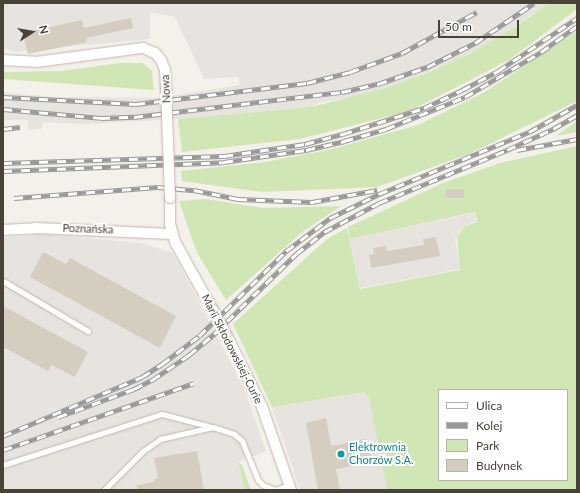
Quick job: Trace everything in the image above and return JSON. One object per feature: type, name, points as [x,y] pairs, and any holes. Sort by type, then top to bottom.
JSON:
[{"type":"street","name":"Nowa","points":[[3,60],[36,62],[143,48],[155,54],[161,60],[165,70],[172,234]]},
{"type":"street","name":"Poznańska","points":[[3,230],[36,228],[172,234]]},
{"type":"street","name":"Marii Skłodowskiej-Curie","points":[[172,234],[226,334],[262,407],[290,488]]},
{"type":"lane","points":[[3,281],[88,331]]},
{"type":"lane","points":[[3,464],[162,414],[234,434],[242,441],[258,480],[263,485],[275,490],[290,488]]},
{"type":"lane","points":[[104,490],[143,451],[160,439],[213,427]]},
{"type":"shaded area","points":[[3,3],[549,3],[501,36],[451,63],[401,83],[357,96],[318,103],[311,107],[178,119],[85,124],[43,122],[41,129],[28,130],[28,120],[3,120],[3,92],[51,97],[157,98],[239,85],[239,77],[204,79],[175,17],[150,12],[150,39],[14,52],[3,48]]},
{"type":"shaded area","points":[[474,213],[476,221],[463,227],[455,239],[460,269],[360,288],[350,239]]},
{"type":"shaded area","points":[[41,234],[141,243],[173,253],[244,388],[266,451],[238,462],[245,490],[3,490],[3,238]]},
{"type":"shaded area","points":[[364,392],[369,397],[387,490],[300,490],[272,407]]},
{"type":"green space","points":[[549,3],[577,3],[577,9],[509,60],[410,111],[300,139],[182,152],[178,119],[311,107],[386,88],[430,72],[469,54],[517,26]]},
{"type":"green space","points":[[577,31],[577,101],[469,154],[377,187],[262,192],[182,181],[181,171],[265,162],[332,149],[418,125],[485,92]]},
{"type":"green space","points":[[120,63],[143,63],[152,71],[154,90],[3,79],[3,72],[61,71]]},
{"type":"green space","points":[[577,121],[577,132],[556,136]]},
{"type":"green space","points":[[577,146],[577,490],[387,490],[369,397],[364,392],[272,407],[233,324],[327,239],[347,228],[360,289],[460,270],[457,237],[464,227],[477,222],[475,212],[350,239],[348,227],[443,183],[500,163]]},
{"type":"green space","points":[[206,199],[263,208],[341,206],[301,233],[226,300],[197,253],[179,201]]},
{"type":"green space","points":[[238,462],[242,465],[251,490],[245,490]]},
{"type":"building","points":[[131,18],[133,28],[86,38],[87,42],[28,54],[23,33],[82,20],[84,28]]},
{"type":"building","points":[[446,189],[464,189],[464,198],[446,198]]},
{"type":"building","points":[[436,237],[440,256],[371,268],[369,255],[374,254],[373,248],[386,246],[387,251],[424,245],[423,239]]},
{"type":"building","points":[[43,252],[66,264],[70,258],[176,316],[160,348],[30,277]]},
{"type":"building","points":[[3,306],[88,352],[75,377],[51,365],[48,371],[3,347]]},
{"type":"building","name":"Elektrownia Chorzów S.A.","points":[[326,418],[331,446],[367,439],[372,462],[336,469],[340,490],[318,490],[306,423]]},
{"type":"building","points":[[197,451],[204,490],[137,490],[137,485],[154,482],[154,479],[158,478],[154,458]]},
{"type":"railway","points":[[3,109],[101,118],[134,117],[342,92],[378,84],[427,67],[475,43],[534,3]]},
{"type":"railway","points":[[3,97],[136,104],[307,83],[350,72],[402,53],[477,12]]},
{"type":"railway","points":[[3,163],[224,156],[305,144],[343,134],[424,108],[498,71],[577,18]]},
{"type":"railway","points":[[3,171],[224,162],[306,150],[344,141],[386,129],[465,97],[541,52],[577,26]]},
{"type":"railway","points":[[3,436],[142,377],[162,364],[199,336],[286,251],[330,218],[379,194],[529,132],[577,105]]},
{"type":"railway","points":[[58,417],[134,389],[152,380],[189,355],[214,334],[296,254],[324,232],[379,203],[507,150],[553,129],[577,115]]},
{"type":"railway","points":[[3,129],[20,127]]},
{"type":"railway","points":[[517,150],[577,139]]},
{"type":"railway","points":[[14,198],[158,187],[194,190],[238,199],[312,202],[377,190]]},
{"type":"railway","points":[[3,450],[194,383]]},
{"type":"place","name":"Elektrownia Chorzów S.A.","points":[[341,454]]}]
